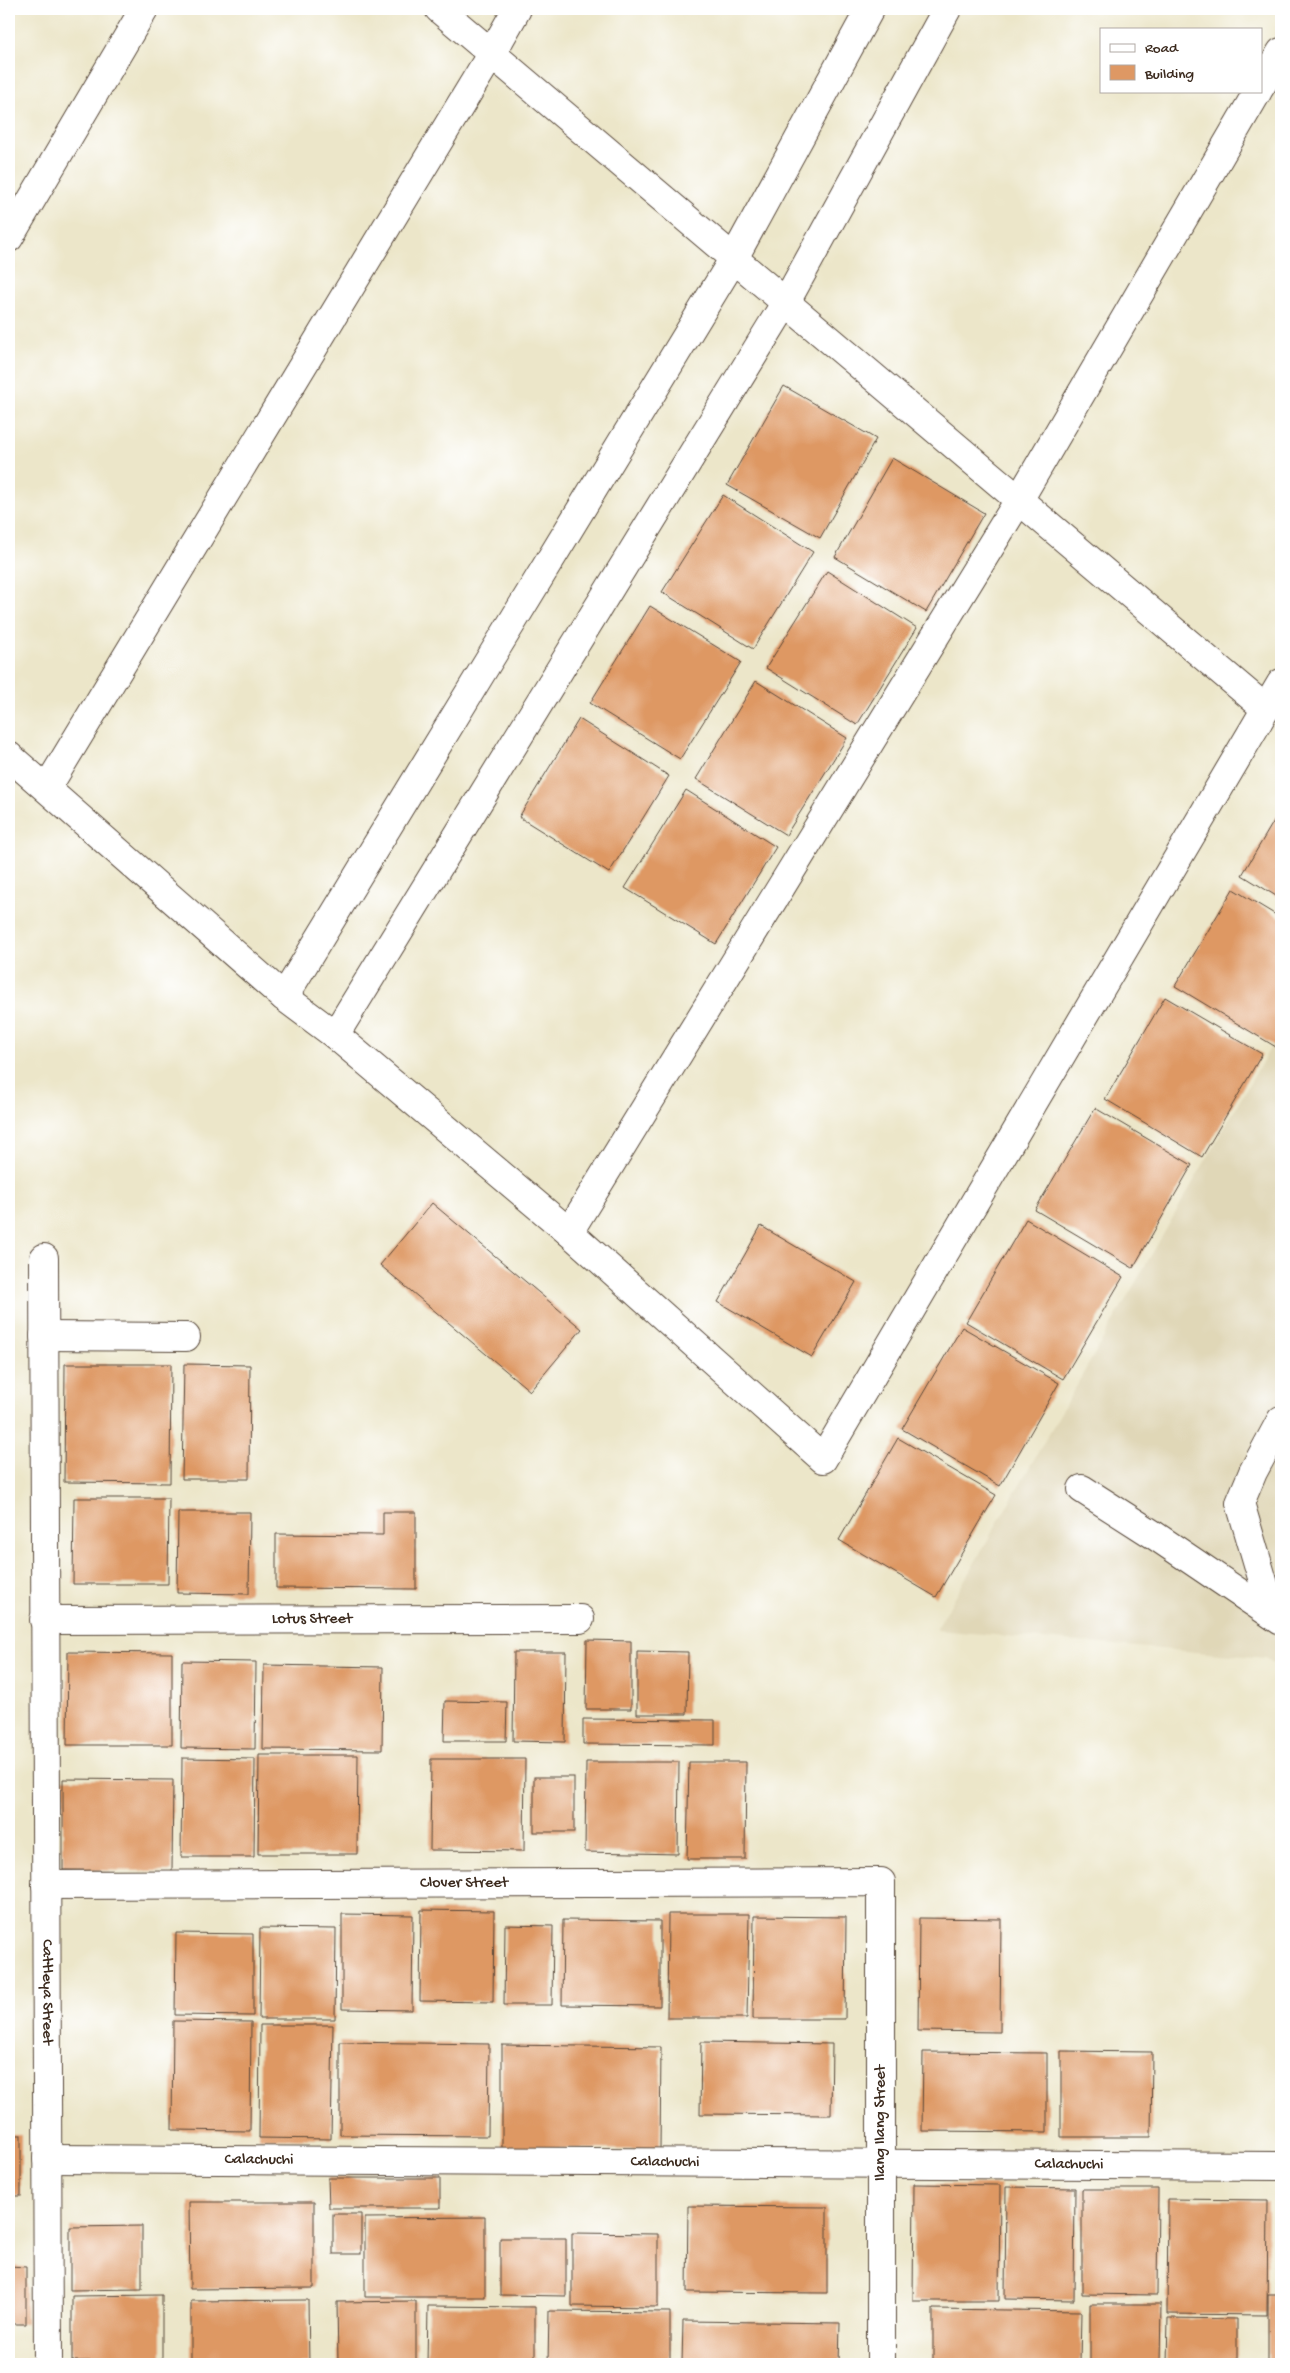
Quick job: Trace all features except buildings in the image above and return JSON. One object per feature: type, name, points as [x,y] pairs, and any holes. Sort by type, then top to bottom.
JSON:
[{"type":"street","points":[[9,238],[144,9]]},
{"type":"street","points":[[439,9],[1266,710]]},
{"type":"street","points":[[47,788],[517,9]]},
{"type":"street","points":[[284,997],[734,258],[870,9]]},
{"type":"street","points":[[335,1035],[786,302],[947,9]]},
{"type":"street","points":[[1262,84],[1281,52]]},
{"type":"street","points":[[569,1232],[1019,500],[1257,92]]},
{"type":"street","points":[[9,756],[284,997],[335,1035],[569,1232],[823,1460],[1281,683]]},
{"type":"street","name":"Cattleya Street","points":[[44,1258],[48,2364]]},
{"type":"street","points":[[44,1336],[186,1336]]},
{"type":"street","points":[[1277,1618],[1240,1503],[1253,1472],[1281,1420]]},
{"type":"street","points":[[1082,1490],[1154,1535],[1277,1618]]},
{"type":"street","name":"Lotus Street","points":[[44,1620],[580,1620]]},
{"type":"street","name":"Clover Street","points":[[46,1885],[881,1882]]},
{"type":"street","name":"Ilang Ilang Street","points":[[881,1882],[881,2364]]},
{"type":"street","name":"Calachuchi","points":[[47,2159],[1281,2166]]},
{"type":"shaded area","points":[[1281,1029],[1281,1669],[1266,1658],[936,1630]]}]
